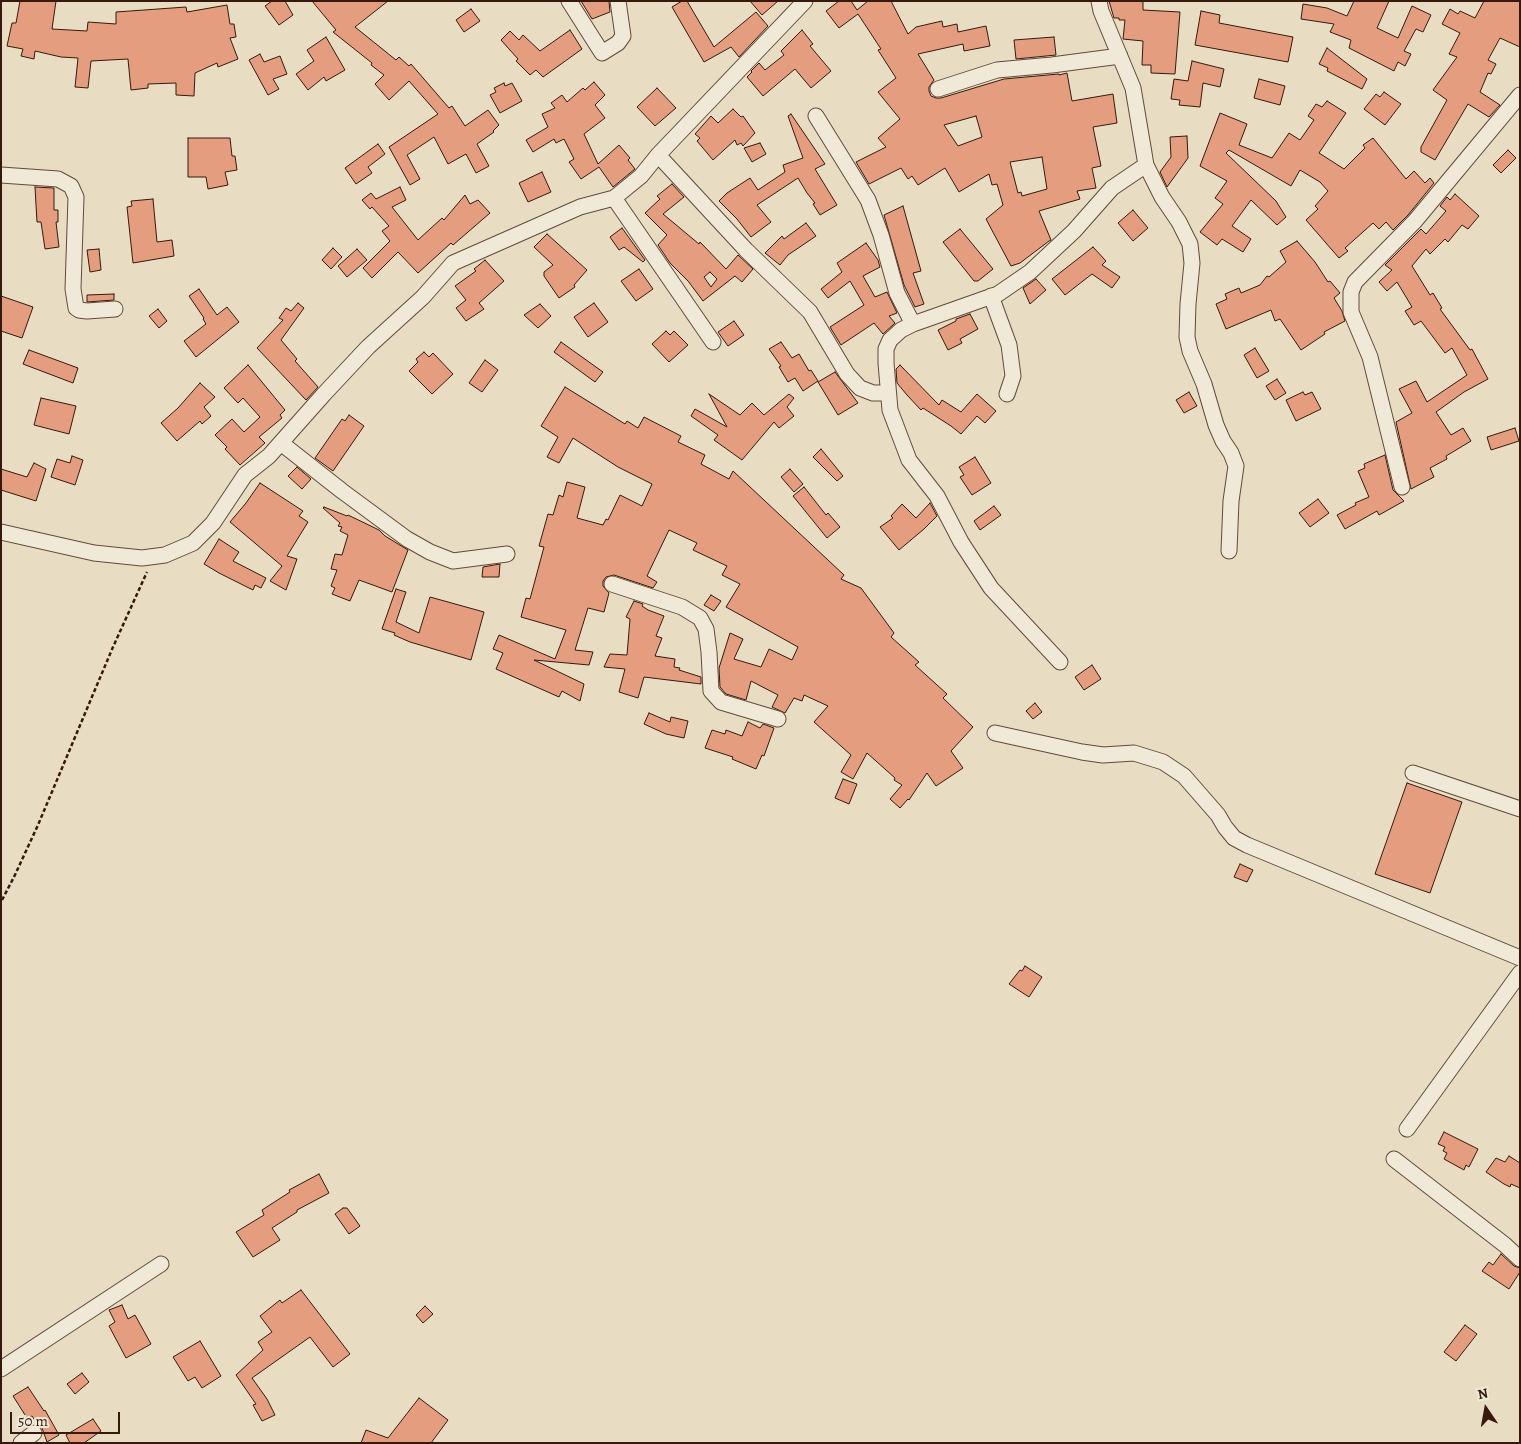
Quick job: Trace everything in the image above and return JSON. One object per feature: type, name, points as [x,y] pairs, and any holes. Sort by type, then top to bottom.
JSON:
[{"type":"street","points":[[569,1],[602,53],[624,36],[618,1]]},
{"type":"street","points":[[1,532],[94,553],[142,558],[165,555],[193,543],[213,523],[245,475],[269,456],[324,394],[362,354],[423,297],[452,263],[580,207],[614,198],[641,176],[658,155],[805,1]]},
{"type":"street","points":[[1099,1],[1101,11],[1133,88],[1146,165],[1162,197],[1179,222],[1190,244],[1192,263],[1187,337],[1190,351],[1204,384],[1216,425],[1236,466],[1231,501],[1229,551]]},
{"type":"street","points":[[938,89],[997,70],[1052,66],[1120,56]]},
{"type":"street","points":[[1402,487],[1370,357],[1352,312],[1351,292],[1355,282],[1415,220],[1520,95]]},
{"type":"street","points":[[816,116],[868,200],[881,235],[897,293],[913,324]]},
{"type":"street","points":[[658,155],[746,250],[810,312],[848,374],[860,388],[873,393],[888,393]]},
{"type":"street","points":[[1060,662],[992,588],[961,542],[937,496],[909,460],[890,410],[886,348],[890,340],[901,330],[998,294],[1030,272],[1074,230],[1112,188],[1146,165]]},
{"type":"street","points":[[1,175],[58,179],[71,186],[76,197],[73,289],[76,308],[87,311],[115,309]]},
{"type":"street","points":[[614,198],[713,342]]},
{"type":"street","points":[[991,296],[1009,345],[1013,376],[1007,394]]},
{"type":"street","points":[[281,443],[342,491],[407,538],[430,552],[453,561],[507,554]]},
{"type":"street","points":[[612,584],[682,607],[700,618],[706,629],[711,691],[722,702],[778,720]]},
{"type":"street","points":[[995,733],[1082,752],[1103,755],[1134,754],[1163,762],[1184,776],[1218,815],[1234,838],[1520,958]]},
{"type":"street","points":[[1413,773],[1520,810]]},
{"type":"street","points":[[1407,1129],[1520,973]]},
{"type":"street","points":[[1394,1158],[1505,1245],[1520,1259]]},
{"type":"street","points":[[1,1369],[161,1264]]},
{"type":"street","points":[[21,1443],[34,1433]]},
{"type":"path","points":[[2,900],[14,877],[154,557]]},
{"type":"building","points":[[20,1],[56,1],[52,29],[87,31],[88,22],[116,24],[116,12],[186,7],[187,12],[227,5],[230,24],[234,24],[236,37],[230,38],[238,59],[218,67],[217,63],[195,73],[194,96],[176,95],[176,83],[148,84],[148,88],[131,90],[128,59],[91,61],[88,88],[75,87],[78,58],[61,57],[35,51],[34,59],[21,56],[23,49],[7,46],[12,23],[16,23]]},
{"type":"building","points":[[272,1],[285,1],[293,15],[279,25],[265,6]]},
{"type":"building","points":[[312,1],[388,1],[355,27],[396,60],[399,57],[409,66],[411,64],[449,108],[452,106],[465,126],[488,110],[499,125],[494,132],[477,144],[489,166],[476,173],[466,154],[448,164],[434,137],[407,155],[420,179],[410,185],[389,147],[438,114],[409,81],[389,100],[375,84],[384,75],[333,32],[336,30]]},
{"type":"building","points":[[581,1],[609,1],[610,12],[592,19]]},
{"type":"building","points":[[682,1],[687,1],[714,47],[756,12],[768,26],[739,57],[731,47],[704,62],[672,7]]},
{"type":"building","points":[[750,1],[778,1],[762,15]]},
{"type":"building","points":[[839,1],[851,1],[857,10],[868,1],[891,1],[908,34],[916,27],[942,21],[943,27],[957,24],[958,32],[986,26],[990,46],[964,51],[963,44],[918,54],[934,80],[929,87],[929,91],[931,96],[936,98],[1004,79],[1067,73],[1072,101],[1113,94],[1117,123],[1093,127],[1101,166],[1092,168],[1096,188],[1077,191],[1080,199],[1039,211],[1051,240],[1020,263],[1011,266],[986,219],[1003,205],[997,184],[992,185],[989,174],[959,192],[945,168],[918,185],[912,176],[908,179],[901,168],[869,184],[856,162],[886,147],[878,138],[900,119],[878,92],[896,78],[878,50],[881,49],[858,14],[839,28],[826,11]],"holes":[[[976,116],[982,137],[958,146],[944,125]],[[1042,157],[1047,189],[1022,196],[1021,192],[1018,193],[1010,162]]]},
{"type":"building","points":[[1109,1],[1143,1],[1143,10],[1180,12],[1175,74],[1151,73],[1151,65],[1142,65],[1143,41],[1123,39],[1125,20],[1114,18]]},
{"type":"building","points":[[1354,1],[1389,1],[1377,28],[1398,38],[1412,6],[1431,15],[1423,32],[1416,29],[1404,51],[1411,54],[1405,66],[1398,62],[1394,71],[1349,48],[1351,40],[1330,32],[1334,24],[1301,19],[1303,4],[1327,8],[1347,16]]},
{"type":"building","points":[[1484,1],[1520,1],[1520,47],[1500,38],[1488,60],[1496,64],[1491,74],[1488,73],[1480,92],[1500,105],[1489,117],[1468,104],[1435,160],[1421,152],[1421,147],[1447,100],[1433,90],[1457,57],[1449,54],[1460,33],[1442,24],[1450,9],[1458,14],[1460,11],[1475,18]]},
{"type":"building","points":[[471,9],[480,21],[464,32],[456,20]]},
{"type":"building","points":[[1201,11],[1220,15],[1219,23],[1293,37],[1288,62],[1195,45]]},
{"type":"building","points":[[570,30],[582,49],[543,77],[536,70],[530,75],[516,61],[518,59],[501,40],[510,31],[519,40],[523,35],[540,51]]},
{"type":"building","points":[[802,30],[813,44],[810,46],[831,71],[811,88],[795,69],[763,96],[747,77],[759,63],[765,70],[784,55],[781,51]]},
{"type":"building","points":[[326,37],[345,70],[326,81],[324,77],[308,90],[296,74],[314,61],[307,50]]},
{"type":"building","points":[[1054,37],[1056,55],[1016,59],[1014,40]]},
{"type":"building","points":[[1327,48],[1367,79],[1362,89],[1327,71],[1328,68],[1319,64]]},
{"type":"building","points":[[260,54],[264,62],[280,56],[287,74],[273,79],[279,89],[268,95],[249,60]]},
{"type":"building","points":[[1192,61],[1224,69],[1220,87],[1203,83],[1200,107],[1179,105],[1180,100],[1171,99],[1174,79],[1188,81]]},
{"type":"building","points":[[1259,79],[1285,86],[1280,105],[1254,98]]},
{"type":"building","points":[[594,82],[605,95],[595,105],[605,118],[584,134],[598,164],[619,145],[630,158],[628,160],[635,169],[613,187],[599,167],[581,179],[569,162],[574,159],[564,139],[556,143],[554,139],[533,152],[526,140],[548,127],[542,114],[555,108],[551,103],[562,95],[567,102],[583,88],[585,90]]},
{"type":"building","points":[[504,83],[505,86],[512,83],[522,101],[500,113],[490,95],[496,92],[494,88]]},
{"type":"building","points":[[657,88],[676,108],[655,126],[637,107]]},
{"type":"building","points":[[1384,92],[1401,104],[1385,125],[1364,109],[1376,94],[1380,97]]},
{"type":"building","points":[[1327,101],[1346,113],[1319,153],[1344,169],[1365,148],[1363,145],[1373,138],[1406,179],[1414,171],[1425,183],[1430,178],[1434,183],[1408,215],[1393,230],[1386,222],[1379,229],[1373,223],[1345,248],[1348,251],[1339,258],[1306,220],[1318,209],[1315,206],[1328,191],[1320,182],[1300,170],[1291,186],[1229,150],[1226,153],[1276,201],[1286,217],[1277,225],[1251,200],[1232,226],[1251,239],[1243,252],[1222,239],[1217,245],[1200,232],[1223,204],[1215,198],[1227,181],[1200,166],[1220,113],[1247,124],[1239,145],[1272,158],[1289,133],[1300,140],[1314,120],[1308,116],[1316,104],[1322,107]]},
{"type":"building","points":[[733,109],[741,117],[743,116],[755,133],[743,146],[741,143],[737,145],[735,140],[713,160],[697,141],[700,138],[695,134],[711,116],[718,123]]},
{"type":"building","points":[[791,114],[825,164],[815,169],[837,205],[820,215],[813,204],[815,203],[798,178],[757,205],[771,222],[751,237],[719,201],[727,193],[750,178],[758,190],[785,172],[783,165],[803,158],[788,116]]},
{"type":"building","points":[[1187,136],[1188,158],[1167,187],[1160,172],[1171,157],[1170,137]]},
{"type":"building","points":[[188,138],[230,138],[232,156],[235,156],[237,170],[225,172],[228,185],[208,189],[206,177],[188,177]]},
{"type":"building","points":[[760,143],[766,154],[752,162],[744,148]]},
{"type":"building","points":[[378,144],[385,154],[368,167],[372,173],[356,184],[345,168]]},
{"type":"building","points":[[1508,150],[1516,158],[1501,173],[1493,165]]},
{"type":"building","points":[[542,172],[551,192],[528,202],[519,183]]},
{"type":"building","points":[[672,184],[684,197],[663,214],[699,244],[700,242],[726,269],[738,255],[753,269],[742,282],[735,276],[703,301],[688,281],[670,263],[658,245],[667,235],[645,213],[660,199],[657,196]],"holes":[[[710,272],[717,279],[711,287],[704,277]]]},
{"type":"building","points":[[35,187],[54,188],[54,210],[58,210],[58,222],[56,222],[59,247],[45,249],[41,222],[37,222]]},
{"type":"building","points":[[400,187],[406,200],[392,207],[418,240],[442,218],[444,220],[465,195],[470,204],[478,200],[490,213],[453,245],[451,243],[418,273],[398,252],[372,278],[363,268],[390,241],[382,231],[389,226],[372,207],[370,209],[362,200],[371,193],[376,199]]},
{"type":"building","points":[[1455,194],[1479,216],[1468,229],[1462,225],[1448,242],[1445,239],[1430,254],[1426,249],[1412,266],[1430,295],[1433,293],[1442,308],[1440,309],[1470,350],[1472,349],[1488,379],[1464,392],[1436,412],[1451,435],[1463,428],[1471,441],[1446,456],[1447,459],[1430,468],[1434,477],[1411,489],[1396,422],[1412,413],[1399,389],[1416,381],[1427,402],[1467,375],[1452,348],[1445,353],[1421,321],[1414,325],[1405,311],[1412,307],[1397,282],[1387,291],[1379,282],[1392,270],[1385,265],[1421,229],[1426,234],[1446,211],[1440,206],[1447,197],[1450,200]]},
{"type":"building","points":[[153,199],[157,242],[172,240],[174,256],[133,263],[127,207],[132,206],[131,201]]},
{"type":"building","points":[[903,206],[921,271],[913,273],[924,304],[915,307],[904,285],[884,215]]},
{"type":"building","points":[[1133,210],[1148,228],[1133,241],[1118,223]]},
{"type":"building","points":[[806,223],[816,236],[788,255],[780,265],[765,253],[782,236],[784,239]]},
{"type":"building","points":[[622,228],[645,260],[643,262],[624,247],[619,250],[610,237]]},
{"type":"building","points":[[960,229],[993,269],[978,281],[974,281],[943,242]]},
{"type":"building","points":[[547,234],[587,270],[574,285],[575,287],[559,298],[544,276],[544,272],[553,265],[534,247]]},
{"type":"building","points":[[1297,241],[1315,262],[1328,282],[1330,281],[1340,293],[1334,298],[1342,311],[1345,321],[1324,332],[1325,334],[1301,350],[1280,319],[1275,321],[1271,310],[1226,329],[1216,304],[1227,299],[1225,294],[1239,288],[1241,293],[1260,285],[1267,276],[1269,277],[1286,262],[1280,251]]},
{"type":"building","points":[[866,243],[878,260],[880,267],[863,276],[875,297],[887,292],[897,313],[889,316],[895,323],[883,334],[874,323],[841,345],[830,327],[864,305],[850,281],[828,298],[821,289],[842,272],[837,263]]},
{"type":"building","points":[[1093,247],[1106,261],[1102,265],[1120,277],[1112,288],[1092,274],[1065,295],[1052,279]]},
{"type":"building","points":[[333,248],[342,257],[331,269],[322,260]]},
{"type":"building","points":[[99,249],[101,270],[90,272],[87,250]]},
{"type":"building","points":[[357,249],[367,260],[347,277],[338,266]]},
{"type":"building","points":[[485,260],[504,281],[479,303],[484,309],[466,321],[456,308],[466,300],[455,286],[476,271],[474,269]]},
{"type":"building","points":[[639,269],[653,289],[636,301],[621,281]]},
{"type":"building","points":[[1036,279],[1046,290],[1030,304],[1023,288]]},
{"type":"building","points":[[199,289],[217,315],[227,307],[239,322],[196,357],[184,341],[206,324],[189,296]]},
{"type":"building","points":[[114,294],[114,300],[87,302],[87,295]]},
{"type":"building","points":[[1,296],[33,307],[22,338],[1,331]]},
{"type":"building","points":[[298,303],[304,308],[281,340],[297,359],[295,361],[318,387],[306,400],[257,348],[283,320],[279,318],[286,308],[291,311]]},
{"type":"building","points":[[594,303],[608,322],[588,337],[574,317]]},
{"type":"building","points":[[540,304],[551,316],[538,328],[524,315]]},
{"type":"building","points":[[158,309],[167,321],[159,328],[149,316]]},
{"type":"building","points":[[970,314],[978,329],[960,339],[962,343],[948,350],[938,330],[956,321],[956,319]]},
{"type":"building","points":[[734,321],[744,335],[728,346],[718,332]]},
{"type":"building","points":[[666,331],[670,335],[674,331],[688,345],[669,362],[652,344]]},
{"type":"building","points":[[561,342],[603,372],[595,382],[554,352]]},
{"type":"building","points":[[781,342],[792,358],[799,354],[809,371],[811,370],[818,381],[803,391],[795,378],[788,382],[779,367],[781,366],[769,349]]},
{"type":"building","points":[[1255,348],[1269,371],[1257,378],[1244,355]]},
{"type":"building","points":[[29,350],[78,368],[73,383],[23,364]]},
{"type":"building","points":[[424,352],[429,357],[433,353],[453,374],[432,394],[409,371],[418,362],[416,359]]},
{"type":"building","points":[[485,360],[498,370],[482,392],[469,383]]},
{"type":"building","points":[[248,365],[285,410],[280,415],[282,418],[259,437],[265,443],[240,465],[225,449],[227,447],[215,435],[232,419],[244,432],[260,417],[243,398],[238,403],[224,388]]},
{"type":"building","points":[[900,365],[939,405],[942,400],[961,412],[977,394],[996,411],[985,423],[977,416],[961,434],[923,408],[921,410],[907,395],[897,383],[896,369]]},
{"type":"building","points":[[835,372],[858,403],[838,415],[818,382]]},
{"type":"building","points":[[1277,379],[1286,393],[1275,400],[1266,386]]},
{"type":"building","points":[[200,383],[215,397],[204,407],[211,416],[202,424],[200,421],[177,441],[161,423],[178,408]]},
{"type":"building","points":[[565,387],[625,424],[627,421],[638,428],[644,417],[681,436],[678,442],[705,455],[701,464],[729,479],[733,471],[844,575],[841,579],[861,588],[894,633],[891,637],[919,662],[915,665],[947,694],[943,698],[973,727],[951,751],[963,768],[936,786],[927,773],[909,800],[900,808],[890,799],[902,785],[894,780],[895,778],[867,753],[853,779],[841,772],[851,755],[814,722],[828,706],[804,695],[802,701],[794,698],[785,713],[772,707],[778,695],[751,681],[746,700],[726,694],[720,687],[719,668],[730,633],[743,639],[734,659],[761,667],[769,649],[792,660],[798,647],[726,607],[740,584],[722,575],[727,566],[693,550],[697,543],[669,530],[647,576],[657,582],[653,588],[614,575],[606,577],[603,581],[603,586],[609,593],[604,612],[588,608],[575,650],[593,652],[589,665],[534,660],[584,684],[580,701],[562,691],[559,697],[496,669],[503,653],[493,649],[499,635],[555,659],[566,630],[521,617],[526,598],[530,599],[544,547],[539,546],[548,514],[553,515],[559,495],[563,497],[567,482],[585,487],[577,518],[603,525],[606,519],[608,520],[620,495],[642,506],[652,484],[618,467],[573,438],[559,463],[547,457],[558,437],[541,426]]},
{"type":"building","points":[[1189,392],[1197,406],[1184,413],[1176,400]]},
{"type":"building","points":[[1303,392],[1305,395],[1312,392],[1321,409],[1296,421],[1286,400]]},
{"type":"building","points":[[709,394],[740,415],[752,403],[764,415],[789,394],[794,398],[787,407],[794,416],[779,428],[774,422],[742,460],[714,440],[718,435],[691,416],[695,409],[727,427]]},
{"type":"building","points":[[41,398],[76,406],[69,434],[34,425]]},
{"type":"building","points":[[349,415],[364,426],[333,471],[315,458],[342,419],[345,421]]},
{"type":"building","points":[[1515,428],[1519,441],[1491,450],[1487,437]]},
{"type":"building","points":[[821,449],[843,476],[837,481],[813,457]]},
{"type":"building","points":[[1385,455],[1393,490],[1404,501],[1379,515],[1377,511],[1345,529],[1337,515],[1356,505],[1355,503],[1369,497],[1358,471],[1365,468],[1364,464]]},
{"type":"building","points":[[72,456],[83,460],[75,485],[51,477],[57,459],[70,463]]},
{"type":"building","points":[[975,457],[991,483],[972,495],[960,477],[964,475],[959,467]]},
{"type":"building","points":[[34,463],[46,469],[36,501],[1,490],[1,469],[27,477]]},
{"type":"building","points":[[297,467],[311,479],[302,489],[288,476]]},
{"type":"building","points":[[790,469],[803,484],[794,492],[781,477]]},
{"type":"building","points":[[260,483],[303,511],[299,516],[308,522],[287,556],[297,559],[286,590],[270,581],[282,566],[230,522]]},
{"type":"building","points":[[804,487],[826,515],[828,513],[840,527],[827,538],[793,496]]},
{"type":"building","points":[[1318,499],[1329,513],[1310,527],[1299,513]]},
{"type":"building","points":[[930,503],[937,516],[899,550],[880,527],[893,518],[891,516],[902,504],[916,518]]},
{"type":"building","points":[[994,506],[1001,515],[980,530],[974,521]]},
{"type":"building","points":[[324,507],[348,515],[379,530],[385,536],[408,550],[392,592],[359,580],[350,601],[332,594],[335,588],[331,586],[337,570],[331,569],[335,554],[342,555],[348,535],[340,531],[342,527],[338,526],[340,523]]},
{"type":"building","points":[[219,539],[239,552],[233,561],[266,578],[261,588],[255,585],[253,590],[204,564]]},
{"type":"building","points":[[500,564],[499,577],[482,577],[483,567]]},
{"type":"building","points":[[396,589],[406,592],[396,622],[419,633],[430,597],[484,612],[471,660],[410,642],[394,635],[395,633],[382,629]]},
{"type":"building","points":[[711,595],[721,601],[714,611],[704,605]]},
{"type":"building","points":[[634,601],[643,604],[642,606],[648,610],[664,616],[656,636],[662,638],[655,656],[675,659],[674,667],[701,677],[701,684],[644,677],[638,698],[619,692],[625,669],[604,667],[610,654],[627,655],[630,619],[626,617]]},
{"type":"building","points":[[1092,665],[1101,679],[1084,690],[1075,677]]},
{"type":"building","points":[[1035,703],[1042,712],[1033,719],[1026,711]]},
{"type":"building","points":[[649,713],[670,722],[671,717],[688,721],[684,738],[666,734],[644,724]]},
{"type":"building","points":[[748,722],[760,728],[763,724],[774,728],[764,756],[762,755],[756,769],[732,759],[733,757],[705,748],[712,730],[725,734],[726,730],[742,736]]},
{"type":"building","points":[[843,779],[857,784],[849,804],[835,798]]},
{"type":"building","points":[[1407,783],[1462,802],[1430,893],[1375,874]]},
{"type":"building","points":[[1240,864],[1253,870],[1247,882],[1234,877]]},
{"type":"building","points":[[1025,966],[1042,977],[1029,997],[1009,984]]},
{"type":"building","points":[[1444,1132],[1478,1149],[1469,1167],[1466,1165],[1464,1170],[1444,1159],[1447,1153],[1443,1151],[1445,1147],[1438,1144]]},
{"type":"building","points":[[1509,1156],[1520,1163],[1520,1188],[1511,1184],[1510,1187],[1486,1172],[1496,1158],[1505,1162]]},
{"type":"building","points":[[319,1174],[329,1193],[297,1210],[297,1212],[272,1228],[280,1240],[253,1257],[236,1232],[264,1215],[262,1210],[290,1192],[289,1190]]},
{"type":"building","points":[[343,1208],[347,1208],[360,1226],[349,1234],[335,1214]]},
{"type":"building","points":[[1501,1254],[1514,1266],[1520,1268],[1520,1272],[1509,1289],[1482,1271],[1489,1262],[1493,1265]]},
{"type":"building","points":[[301,1290],[350,1354],[333,1367],[310,1337],[252,1378],[267,1399],[275,1415],[262,1421],[253,1405],[256,1404],[236,1375],[263,1350],[258,1342],[272,1332],[260,1316],[280,1300],[282,1303]]},
{"type":"building","points":[[122,1305],[128,1319],[135,1315],[151,1344],[126,1358],[109,1326],[115,1322],[109,1310]]},
{"type":"building","points":[[425,1306],[433,1314],[423,1323],[416,1315]]},
{"type":"building","points":[[1465,1325],[1477,1334],[1456,1361],[1444,1352]]},
{"type":"building","points":[[200,1341],[221,1376],[202,1388],[195,1377],[188,1381],[173,1357]]},
{"type":"building","points":[[82,1373],[89,1382],[75,1394],[67,1384]]},
{"type":"building","points":[[28,1387],[45,1410],[59,1435],[47,1442],[42,1428],[32,1416],[27,1418],[13,1396]]},
{"type":"building","points":[[419,1398],[448,1420],[431,1443],[361,1443],[366,1430],[388,1438]]},
{"type":"building","points":[[93,1419],[101,1431],[84,1443],[70,1443],[66,1435]]}]
